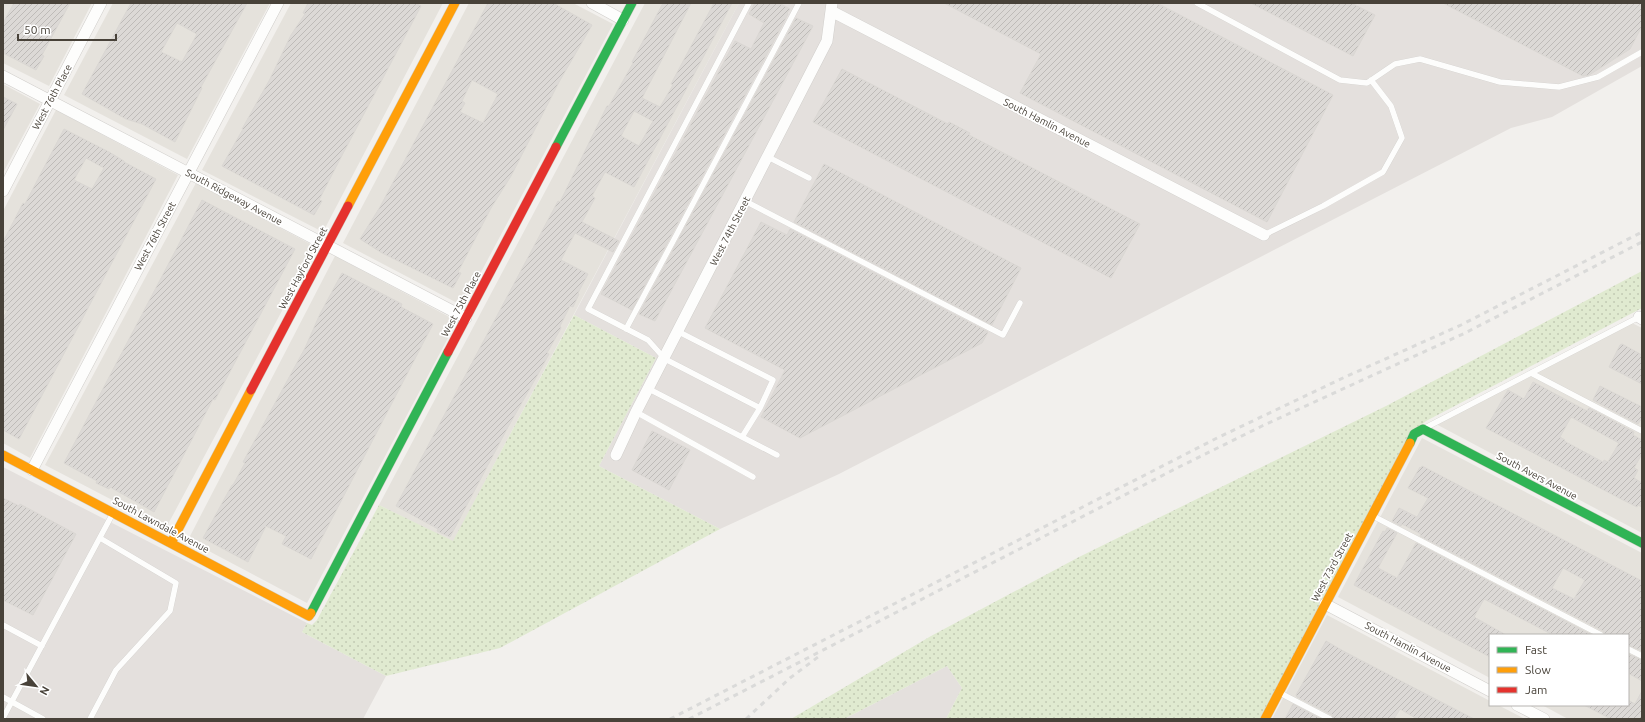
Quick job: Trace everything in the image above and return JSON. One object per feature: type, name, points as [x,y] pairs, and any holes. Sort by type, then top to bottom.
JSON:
[{"type":"street","name":"West 76th Place","points":[[3,192],[101,3]]},
{"type":"street","name":"West 76th Street","points":[[32,470],[278,3]]},
{"type":"street","name":"West Hayford Street","points":[[171,543],[455,3]]},
{"type":"street","points":[[592,3],[623,20]]},
{"type":"street","name":"West 75th Place","points":[[309,616],[632,3]]},
{"type":"street","name":"West 74th Street","points":[[616,455],[636,412],[650,388],[827,42],[831,7]]},
{"type":"street","name":"South Hamlin Avenue","points":[[831,7],[1264,235]]},
{"type":"street","name":"South Ridgeway Avenue","points":[[3,76],[466,318]]},
{"type":"street","name":"West 73rd Street","points":[[1265,719],[1414,434],[1423,429]]},
{"type":"street","name":"South Avers Avenue","points":[[1423,429],[1642,543]]},
{"type":"street","name":"South Lawndale Avenue","points":[[3,455],[309,616]]},
{"type":"street","name":"South Hamlin Avenue","points":[[1325,604],[1489,690]]},
{"type":"street","points":[[1519,706],[1544,719]]},
{"type":"lane","points":[[749,3],[588,309],[648,340],[665,358],[760,408]]},
{"type":"lane","points":[[626,328],[799,3]]},
{"type":"lane","points":[[1197,3],[1340,80],[1366,83],[1395,64],[1420,59],[1500,82],[1560,88],[1598,77],[1642,52]]},
{"type":"lane","points":[[1264,235],[1323,206],[1383,172],[1402,138],[1391,106],[1371,80]]},
{"type":"lane","points":[[768,157],[809,178]]},
{"type":"lane","points":[[745,201],[1003,335],[1020,303]]},
{"type":"lane","points":[[1423,429],[1641,317]]},
{"type":"lane","points":[[678,332],[773,380],[760,408],[742,437]]},
{"type":"lane","points":[[1531,373],[1642,431]]},
{"type":"lane","points":[[650,388],[777,455]]},
{"type":"lane","points":[[636,412],[753,477]]},
{"type":"lane","points":[[3,718],[114,513]]},
{"type":"lane","points":[[1372,515],[1599,634]]},
{"type":"lane","points":[[90,719],[116,670],[170,611],[176,583],[100,538]]},
{"type":"lane","points":[[3,625],[42,646]]},
{"type":"lane","points":[[1629,650],[1642,656]]},
{"type":"lane","points":[[1279,692],[1330,719]]},
{"type":"lane","points":[[3,697],[43,719]]},
{"type":"shaded area","points":[[3,3],[92,3],[49,86],[3,63]]},
{"type":"shaded area","points":[[113,3],[270,3],[187,159],[64,95]]},
{"type":"shaded area","points":[[291,3],[443,3],[323,232],[202,170]]},
{"type":"shaded area","points":[[469,3],[573,3],[613,24],[463,306],[343,243]]},
{"type":"shaded area","points":[[645,3],[739,3],[453,542],[379,505]]},
{"type":"shaded area","points":[[739,3],[1642,3],[1642,66],[1552,117],[1511,128],[839,474],[720,529],[599,466],[656,358],[574,315]]},
{"type":"shaded area","points":[[3,84],[40,104],[3,173]]},
{"type":"shaded area","points":[[56,110],[178,175],[30,458],[3,443],[3,211]]},
{"type":"shaded area","points":[[196,183],[316,247],[166,528],[45,465]]},
{"type":"shaded area","points":[[335,256],[457,321],[307,603],[188,540]]},
{"type":"shaded area","points":[[1630,322],[1642,328],[1642,533],[1434,423]]},
{"type":"shaded area","points":[[1422,438],[1642,553],[1642,719],[1568,719],[1544,706],[1629,706],[1629,634],[1489,634],[1489,677],[1338,597]]},
{"type":"shaded area","points":[[3,467],[307,623],[302,632],[386,676],[363,719],[3,719]]},
{"type":"shaded area","points":[[1327,615],[1489,700],[1489,706],[1500,706],[1525,719],[1272,719]]},
{"type":"shaded area","points":[[947,666],[962,688],[946,719],[844,719]]},
{"type":"green space","points":[[1642,271],[1642,308],[1426,421],[1412,433],[1260,719],[946,719],[962,688],[947,666],[844,719],[791,719],[931,636],[1079,557],[1386,406]]},
{"type":"green space","points":[[574,315],[656,358],[599,466],[720,529],[500,648],[386,676],[302,632],[307,623],[312,625],[317,620],[379,505],[453,541]]},
{"type":"building","points":[[14,3],[70,3],[42,55],[44,56],[36,70],[3,53],[3,23]]},
{"type":"building","points":[[131,3],[247,3],[201,87],[202,88],[175,142],[142,124],[126,119],[82,94]],"holes":[[[177,23],[197,34],[182,62],[161,52]]]},
{"type":"building","points":[[308,3],[415,3],[421,6],[319,200],[322,201],[314,215],[222,166],[270,79],[291,35],[305,14],[303,13]]},
{"type":"building","points":[[488,3],[553,3],[592,25],[559,82],[511,176],[491,208],[458,272],[461,273],[453,288],[382,253],[360,239],[380,207]],"holes":[[[472,80],[498,94],[483,123],[460,112],[465,103],[462,101]]]},
{"type":"building","points":[[663,3],[691,3],[642,98],[660,107],[673,85],[671,84],[714,3],[732,3],[634,187],[605,172],[592,196],[595,198],[582,222],[619,241],[613,252],[575,233],[561,260],[588,274],[578,293],[579,294],[573,307],[570,306],[560,326],[561,328],[547,353],[549,354],[508,427],[450,537],[437,531],[438,529],[396,506],[558,201],[560,202],[607,106],[609,106],[633,63],[632,62]],"holes":[[[634,111],[653,121],[639,146],[621,136]]]},
{"type":"building","points":[[755,3],[779,3],[790,9],[632,310],[601,294],[735,41],[751,49],[764,23],[749,14]]},
{"type":"building","points":[[944,3],[1157,3],[1333,95],[1267,222],[1020,93],[1041,54]]},
{"type":"building","points":[[1251,3],[1351,3],[1375,15],[1353,56]]},
{"type":"building","points":[[1443,3],[1642,3],[1642,26],[1630,49],[1589,75],[1583,76]]},
{"type":"building","points":[[796,18],[813,26],[655,321],[639,314]]},
{"type":"building","points":[[842,69],[948,124],[949,122],[970,133],[969,135],[1140,224],[1111,278],[813,122]]},
{"type":"building","points":[[3,97],[17,104],[3,130]]},
{"type":"building","points":[[64,129],[109,152],[156,179],[19,439],[3,430],[3,318],[7,311],[3,309],[3,242],[23,203],[25,204]],"holes":[[[86,158],[104,168],[92,189],[74,180]]]},
{"type":"building","points":[[824,164],[1021,268],[992,325],[794,222]]},
{"type":"building","points":[[202,200],[295,249],[215,400],[213,399],[154,512],[110,487],[109,489],[96,483],[97,481],[64,463]]},
{"type":"building","points":[[761,222],[787,235],[790,229],[988,332],[982,343],[800,438],[761,417],[785,370],[705,328]]},
{"type":"building","points":[[342,273],[402,304],[401,307],[433,324],[311,559],[282,544],[286,536],[266,526],[248,562],[203,538],[245,463],[243,462],[305,348],[320,314]]},
{"type":"building","points":[[1622,344],[1642,355],[1642,384],[1609,367],[1620,345]]},
{"type":"building","points":[[1533,382],[1587,411],[1589,408],[1634,432],[1633,435],[1642,440],[1642,454],[1634,468],[1638,470],[1634,478],[1642,483],[1642,507],[1638,505],[1637,507],[1621,499],[1486,428],[1508,390],[1524,399]],"holes":[[[1571,417],[1619,443],[1608,462],[1604,460],[1603,462],[1564,441],[1565,440],[1560,437]]]},
{"type":"building","points":[[1600,386],[1642,407],[1642,418],[1638,424],[1593,400]]},
{"type":"building","points":[[652,431],[690,450],[669,490],[632,470]]},
{"type":"building","points":[[1422,466],[1642,581],[1642,651],[1629,645],[1629,634],[1604,634],[1603,631],[1420,536],[1421,534],[1402,524],[1401,526],[1392,521],[1399,508],[1417,517],[1428,498],[1408,488],[1420,467],[1421,468]],"holes":[[[1563,568],[1585,580],[1574,599],[1552,588]]]},
{"type":"building","points":[[3,498],[19,506],[20,504],[76,534],[33,615],[3,600]]},
{"type":"building","points":[[1387,528],[1397,533],[1378,568],[1397,578],[1416,543],[1590,634],[1551,634],[1484,599],[1474,617],[1504,634],[1489,634],[1489,656],[1354,585],[1383,531],[1385,532]]},
{"type":"building","points":[[1326,641],[1474,719],[1417,719],[1400,709],[1394,719],[1334,719],[1332,715],[1297,697],[1296,695]]},
{"type":"building","points":[[1629,654],[1642,660],[1642,681],[1629,674]]},
{"type":"building","points":[[1642,691],[1642,719],[1611,719],[1586,706],[1629,706],[1629,701],[1635,704]]},
{"type":"building","points":[[1293,704],[1321,719],[1285,719]]},
{"type":"railway","points":[[670,719],[1217,438],[1345,377],[1461,325],[1642,232]]},
{"type":"railway","points":[[689,719],[1175,469],[1262,426],[1465,333],[1642,242]]},
{"type":"railway","points":[[746,719],[790,678],[818,657]]},
{"type":"traffic: fast","points":[[556,147],[632,3]]},
{"type":"traffic: fast","points":[[311,613],[448,352]]},
{"type":"traffic: fast","points":[[1410,443],[1414,434],[1423,429],[1642,543]]},
{"type":"traffic: slow","points":[[348,206],[455,3]]},
{"type":"traffic: slow","points":[[171,543],[251,390]]},
{"type":"traffic: slow","points":[[1265,719],[1410,443]]},
{"type":"traffic: slow","points":[[3,455],[309,616],[311,613]]},
{"type":"traffic: jam","points":[[448,352],[556,147]]},
{"type":"traffic: jam","points":[[251,390],[348,206]]}]
